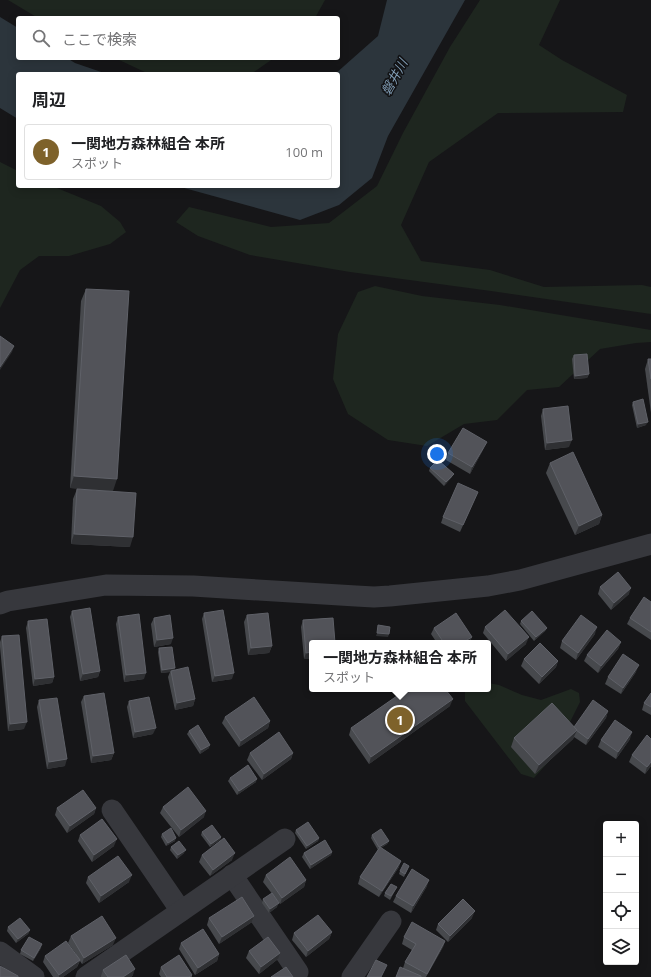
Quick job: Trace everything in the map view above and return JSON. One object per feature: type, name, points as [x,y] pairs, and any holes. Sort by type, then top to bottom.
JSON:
[{"type":"street","points":[[0,604],[106,584],[193,586],[374,597],[390,596],[488,586],[520,580],[651,544]]},
{"type":"street","points":[[112,810],[181,911]]},
{"type":"street","points":[[86,977],[285,839]]},
{"type":"street","points":[[232,875],[298,972]]},
{"type":"street","points":[[352,977],[391,921]]},
{"type":"street","points":[[0,952],[34,977]]},
{"type":"shaded area","points":[[8,0],[325,0],[316,16],[35,16]]},
{"type":"shaded area","points":[[480,0],[560,0],[539,45],[562,60],[627,95],[623,112],[498,113],[429,162],[401,225],[421,261],[490,270],[544,287],[642,285],[651,287],[651,314],[350,272],[250,255],[198,236],[176,222],[189,207],[271,227],[329,223],[377,186],[403,133],[450,47]]},
{"type":"shaded area","points":[[119,60],[271,60],[254,72],[145,72]]},
{"type":"shaded area","points":[[0,162],[16,170],[16,188],[57,188],[101,206],[120,222],[126,232],[110,244],[69,256],[39,256],[20,270],[0,308]]},
{"type":"shaded area","points":[[375,286],[422,296],[500,305],[651,330],[651,342],[600,349],[559,387],[527,390],[497,420],[464,424],[427,446],[388,440],[348,414],[333,379],[338,334],[358,292]]},
{"type":"shaded area","points":[[491,684],[541,700],[571,689],[579,693],[580,702],[552,758],[534,778],[521,774],[465,701],[465,692],[491,692]]},
{"type":"water","name":"磐井川","points":[[387,0],[465,0],[388,136],[372,178],[339,205],[300,220],[184,188],[340,188],[340,72],[337,72],[378,36]]},
{"type":"water","points":[[0,17],[16,27],[16,60],[70,60],[101,72],[16,72],[16,118],[0,108]]},
{"type":"building","points":[[86,289],[129,291],[117,479],[74,476]]},
{"type":"building","points":[[0,336],[14,346],[0,367]]},
{"type":"building","points":[[587,354],[589,374],[575,376],[574,355]]},
{"type":"building","points":[[648,359],[651,359],[651,379]]},
{"type":"building","points":[[643,399],[648,422],[638,424],[633,402]]},
{"type":"building","points":[[568,406],[572,440],[547,443],[543,409]]},
{"type":"building","points":[[463,428],[487,442],[472,467],[448,453]]},
{"type":"building","points":[[573,452],[602,515],[579,526],[550,463]]},
{"type":"building","points":[[438,460],[454,474],[446,482],[430,468]]},
{"type":"building","points":[[458,483],[478,492],[463,525],[443,517]]},
{"type":"building","points":[[77,489],[136,493],[133,537],[74,534]]},
{"type":"building","points":[[618,572],[631,588],[614,603],[600,587]]},
{"type":"building","points":[[644,597],[651,602],[651,632],[630,618]]},
{"type":"building","points":[[90,608],[100,671],[83,674],[72,611]]},
{"type":"building","points":[[223,610],[234,673],[215,676],[204,613]]},
{"type":"building","points":[[505,610],[529,637],[508,654],[485,627]]},
{"type":"building","points":[[532,611],[547,628],[536,637],[521,621]]},
{"type":"building","points":[[268,613],[272,646],[251,648],[247,615]]},
{"type":"building","points":[[456,613],[472,637],[467,640],[442,640],[434,628]]},
{"type":"building","points":[[139,614],[146,673],[126,675],[118,617]]},
{"type":"building","points":[[170,615],[173,638],[157,640],[154,618]]},
{"type":"building","points":[[581,615],[597,627],[578,653],[562,641]]},
{"type":"building","points":[[333,618],[335,640],[309,640],[309,652],[306,653],[303,620]]},
{"type":"building","points":[[47,619],[54,677],[35,679],[28,621]]},
{"type":"building","points":[[378,625],[390,627],[389,634],[377,633]]},
{"type":"building","points":[[607,630],[621,642],[601,666],[587,655]]},
{"type":"building","points":[[19,635],[27,722],[10,724],[2,636]]},
{"type":"building","points":[[540,643],[558,661],[542,677],[524,659]]},
{"type":"building","points":[[172,647],[175,668],[162,670],[159,648]]},
{"type":"building","points":[[623,654],[639,665],[623,688],[608,677]]},
{"type":"building","points":[[188,667],[195,699],[177,703],[171,671]]},
{"type":"building","points":[[403,692],[447,692],[453,699],[371,757],[351,728]]},
{"type":"building","points":[[104,693],[114,753],[93,756],[84,696]]},
{"type":"building","points":[[651,693],[651,707],[644,703]]},
{"type":"building","points":[[149,697],[156,728],[135,732],[129,701]]},
{"type":"building","points":[[254,697],[270,721],[241,741],[225,717]]},
{"type":"building","points":[[57,698],[67,759],[49,762],[39,700]]},
{"type":"building","points":[[593,700],[608,711],[588,739],[574,727]]},
{"type":"building","points":[[552,703],[577,730],[539,765],[514,738]]},
{"type":"building","points":[[615,720],[632,732],[618,752],[601,740]]},
{"type":"building","points":[[198,725],[210,745],[201,750],[189,731]]},
{"type":"building","points":[[279,732],[293,753],[264,774],[250,753]]},
{"type":"building","points":[[647,735],[651,739],[651,762],[647,767],[632,755]]},
{"type":"building","points":[[248,765],[257,779],[239,791],[230,778]]},
{"type":"building","points":[[188,787],[206,811],[181,830],[163,807]]},
{"type":"building","points":[[83,790],[96,808],[70,826],[57,808]]},
{"type":"building","points":[[102,819],[117,839],[94,855],[80,835]]},
{"type":"building","points":[[308,822],[319,838],[307,846],[296,830]]},
{"type":"building","points":[[212,825],[221,837],[211,844],[202,832]]},
{"type":"building","points":[[171,828],[176,838],[168,843],[162,834]]},
{"type":"building","points":[[381,829],[389,841],[379,847],[372,835]]},
{"type":"building","points":[[224,838],[235,853],[213,870],[202,855]]},
{"type":"building","points":[[325,840],[332,852],[311,865],[304,853]]},
{"type":"building","points":[[179,841],[186,850],[178,855],[171,847]]},
{"type":"building","points":[[380,847],[401,861],[382,891],[360,877]]},
{"type":"building","points":[[118,856],[132,875],[101,896],[88,877]]},
{"type":"building","points":[[290,857],[306,880],[282,898],[266,875]]},
{"type":"building","points":[[404,863],[409,866],[405,874],[400,871]]},
{"type":"building","points":[[412,869],[429,880],[413,906],[396,896]]},
{"type":"building","points":[[391,884],[397,887],[391,896],[385,893]]},
{"type":"building","points":[[272,893],[279,903],[270,909],[263,899]]},
{"type":"building","points":[[242,897],[254,916],[222,937],[209,918]]},
{"type":"building","points":[[463,899],[475,911],[450,936],[438,924]]},
{"type":"building","points":[[318,915],[332,932],[308,951],[294,933]]},
{"type":"building","points":[[102,916],[116,938],[84,958],[71,936]]},
{"type":"building","points":[[20,918],[30,930],[18,939],[8,927]]},
{"type":"building","points":[[412,922],[445,941],[427,974],[405,962],[416,944],[404,937]]},
{"type":"building","points":[[203,929],[219,954],[198,968],[181,943]]},
{"type":"building","points":[[29,937],[42,944],[34,958],[21,950]]},
{"type":"building","points":[[268,937],[280,953],[261,967],[249,951]]},
{"type":"building","points":[[66,941],[80,960],[59,975],[45,956]]},
{"type":"building","points":[[126,955],[135,969],[123,977],[108,977],[103,970]]},
{"type":"building","points":[[179,955],[192,975],[189,977],[167,977],[161,967]]},
{"type":"building","points":[[376,960],[387,965],[381,977],[367,977]]},
{"type":"building","points":[[0,966],[18,976],[18,977],[0,977]]},
{"type":"building","points":[[286,967],[293,977],[271,977]]},
{"type":"building","points":[[400,967],[421,976],[421,977],[396,977]]},
{"type":"place","name":"一関地方森林組合 本所","points":[[400,720]]}]
